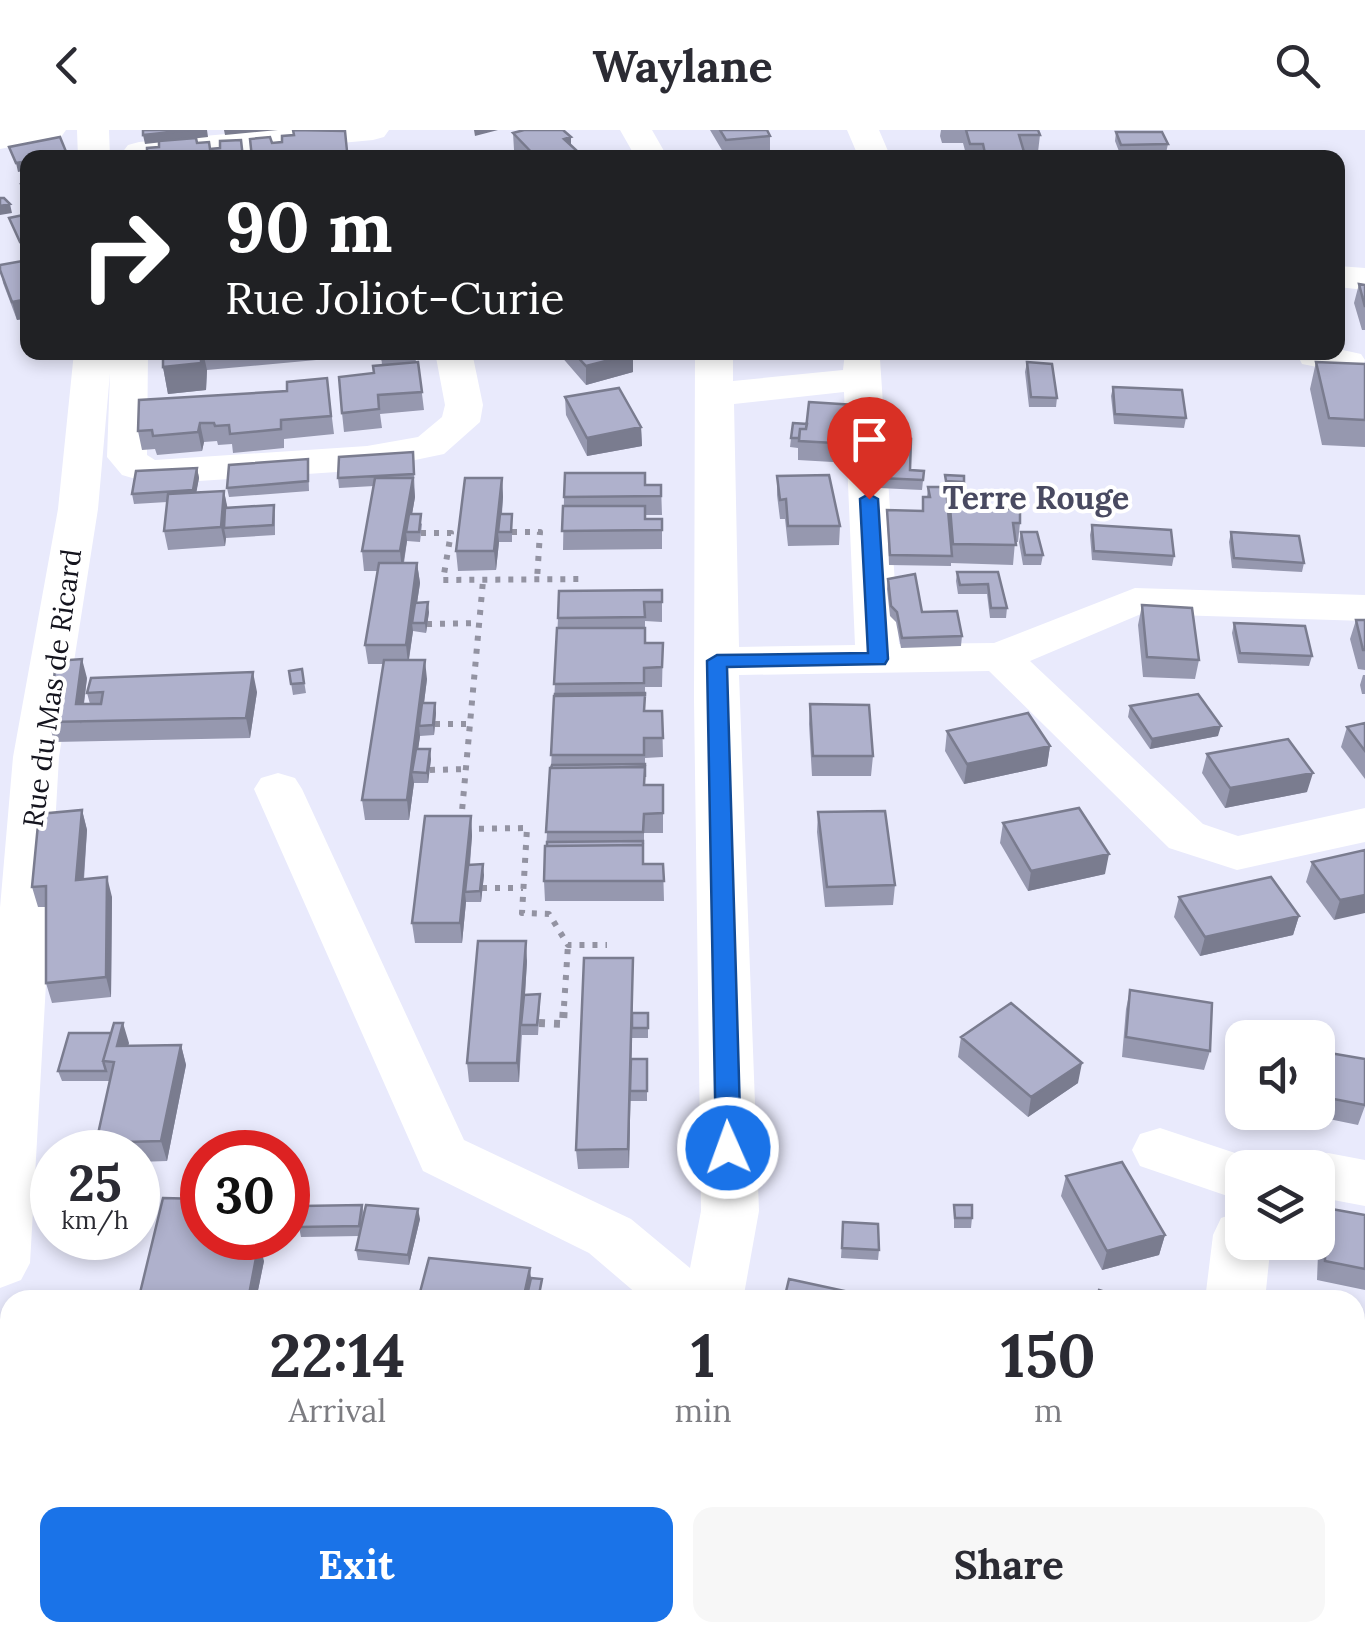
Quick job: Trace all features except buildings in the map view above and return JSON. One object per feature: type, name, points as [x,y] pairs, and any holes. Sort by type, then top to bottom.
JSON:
[{"type":"street","points":[[0,139],[50,130]]},
{"type":"street","points":[[170,150],[385,136]]},
{"type":"street","name":"Rue du Mas de Ricard","points":[[0,1263],[36,756],[78,509],[92,360]]},
{"type":"street","points":[[129,360],[128,457],[136,468],[153,472],[367,458],[430,446],[461,422],[464,405],[455,360]]},
{"type":"street","points":[[715,1290],[730,1211],[714,374],[864,366],[878,659]]},
{"type":"street","points":[[717,661],[1000,657],[1135,601],[1365,608]]},
{"type":"street","points":[[1000,657],[1186,836],[1238,853],[1365,825]]},
{"type":"street","points":[[278,789],[443,1155],[476,1176],[614,1238],[672,1290]]},
{"type":"street","points":[[1160,1150],[1225,1172]]},
{"type":"street","points":[[1335,1177],[1365,1183]]},
{"type":"street","points":[[1236,1290],[1239,1260]]},
{"type":"path","points":[[512,532],[540,532],[537,580]]},
{"type":"path","points":[[421,533],[451,533],[443,580],[585,580]]},
{"type":"path","points":[[482,580],[460,829],[527,828],[522,913],[549,914],[568,944],[564,1024],[539,1023]]},
{"type":"path","points":[[427,624],[479,624]]},
{"type":"path","points":[[435,724],[470,724]]},
{"type":"path","points":[[430,770],[466,769]]},
{"type":"path","points":[[482,888],[523,888]]},
{"type":"path","points":[[568,944],[607,945]]},
{"type":"district","name":"Terre Rouge","points":[[1036,497]]},
{"type":"route","points":[[728,1148],[717,661],[878,659],[869,499]]}]
